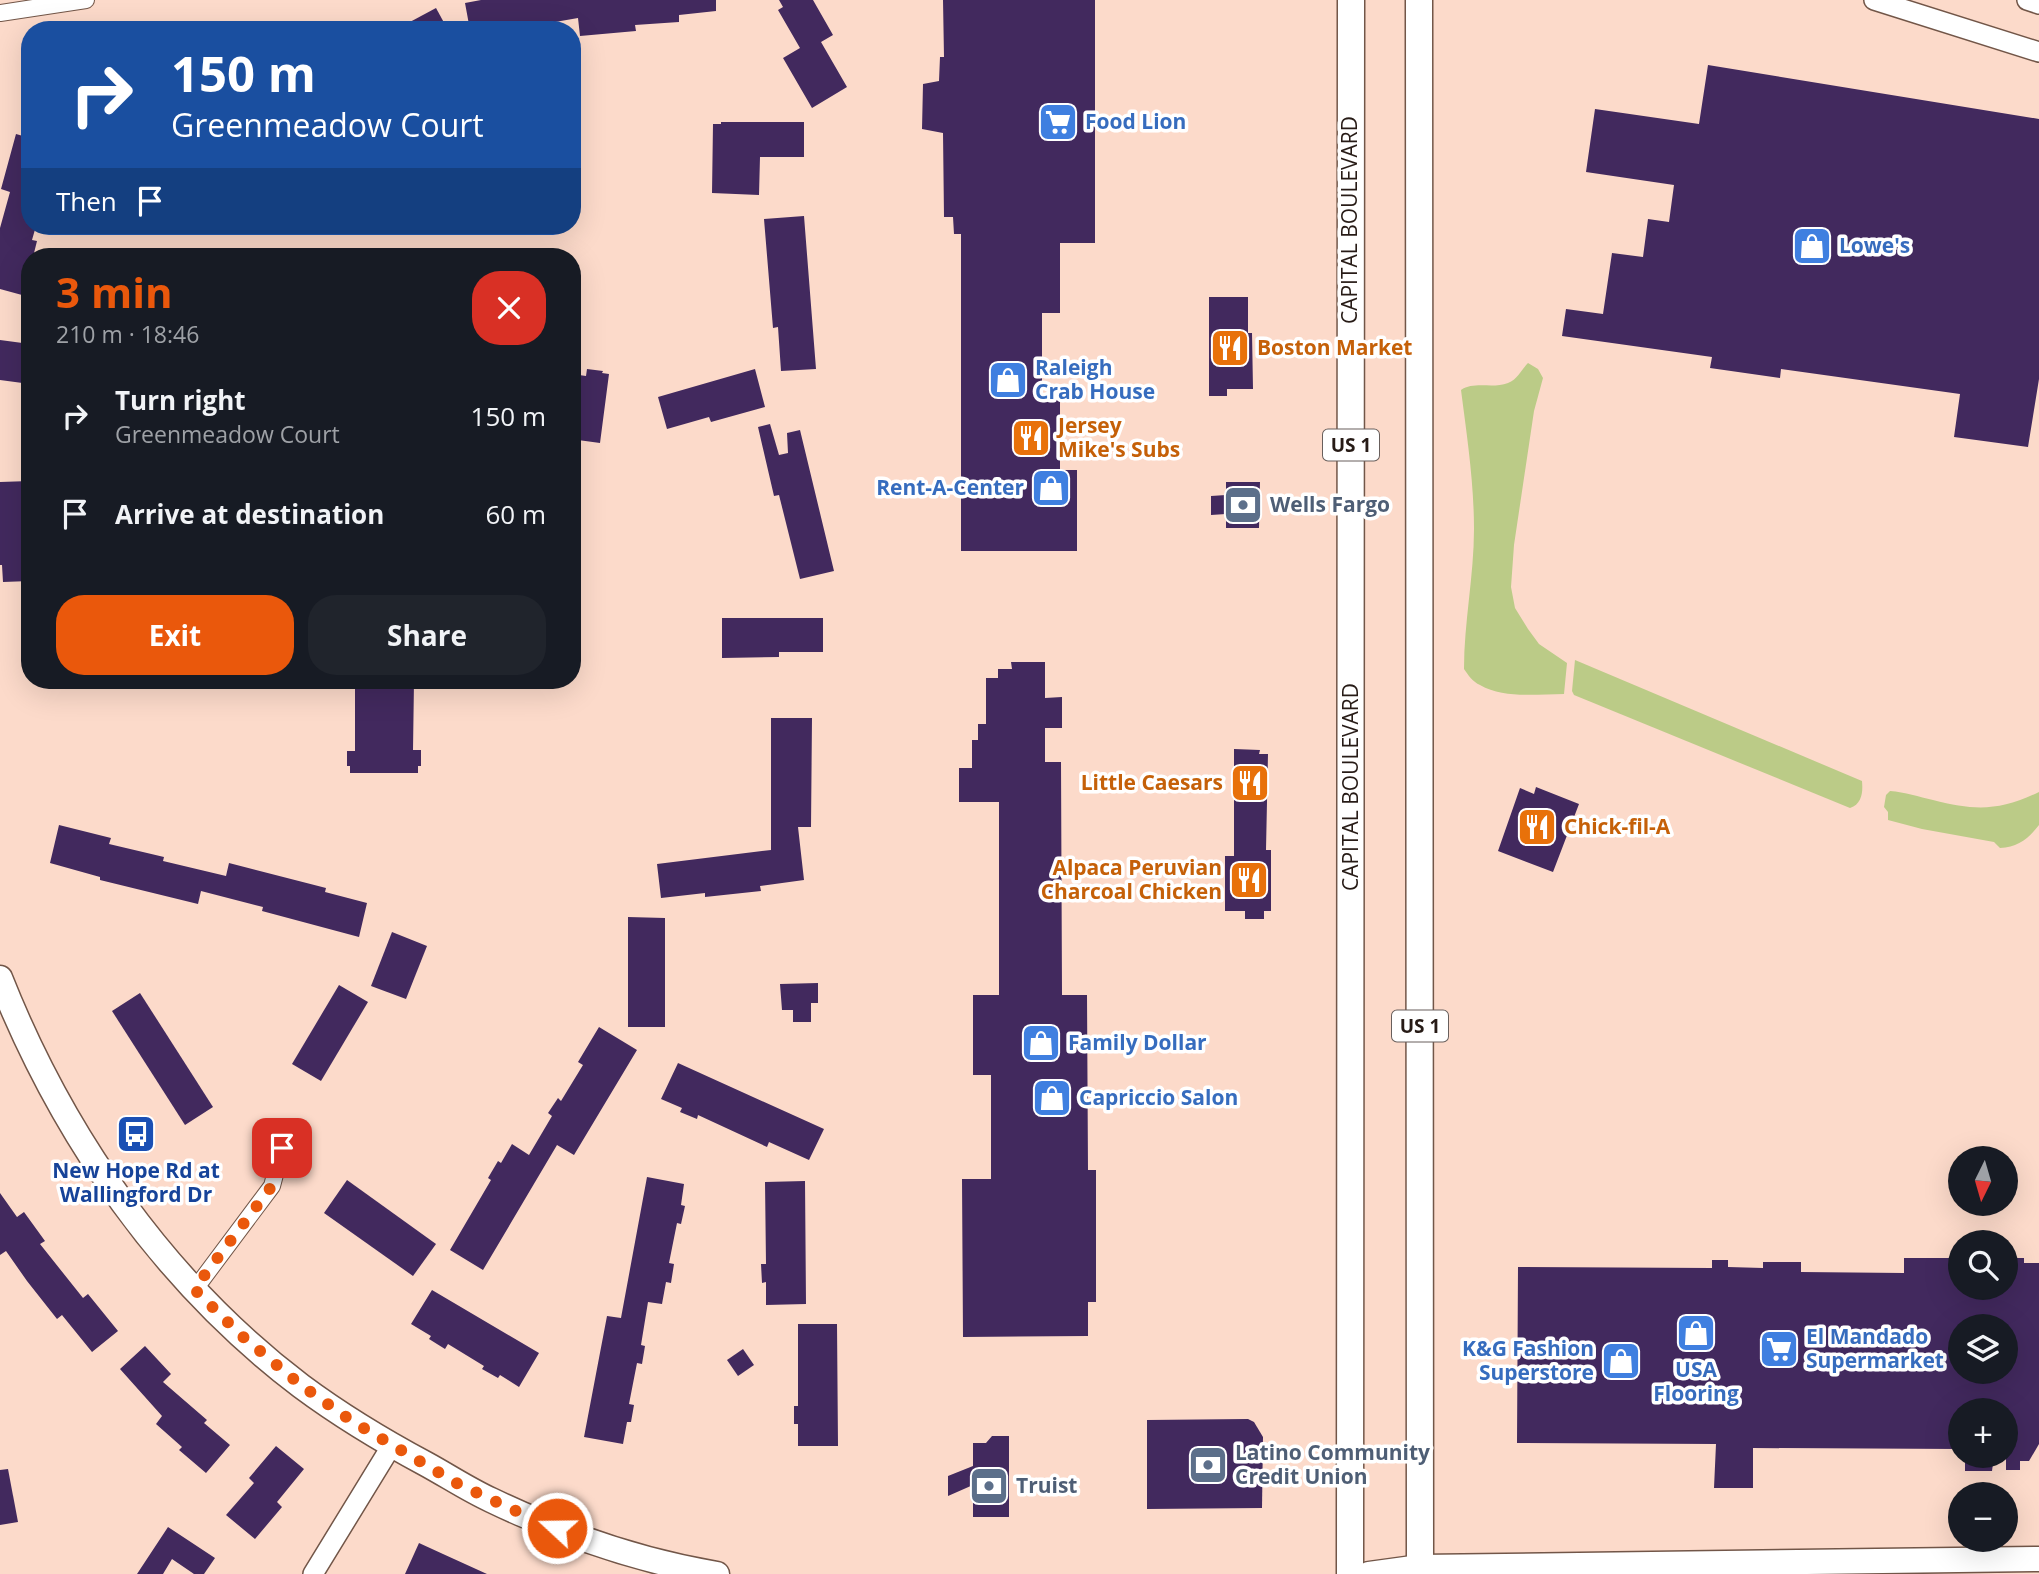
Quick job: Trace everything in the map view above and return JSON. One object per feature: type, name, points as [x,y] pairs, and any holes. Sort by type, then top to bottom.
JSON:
[{"type":"highway","name":"CAPITAL BOULEVARD","points":[[1350,1574],[1351,0]]},
{"type":"highway","name":"US 1","points":[[1419,0],[1420,1570]]},
{"type":"main road","points":[[0,978],[6,1014],[101,1173],[163,1256],[194,1289],[242,1336],[302,1386],[352,1421],[460,1485],[531,1518],[630,1553],[717,1574]]},
{"type":"main road","points":[[1369,1574],[1420,1570],[2039,1559]]},
{"type":"street","points":[[0,13],[86,0]]},
{"type":"street","points":[[1874,0],[2039,52]]},
{"type":"street","points":[[2027,0],[2039,4]]},
{"type":"street","points":[[194,1289],[272,1186],[282,1148]]},
{"type":"street","points":[[313,1574],[392,1445]]},
{"type":"green space","points":[[1528,363],[1538,369],[1543,378],[1534,411],[1514,545],[1511,587],[1515,608],[1539,644],[1567,663],[1564,694],[1521,695],[1499,692],[1477,684],[1464,669],[1474,512],[1461,390],[1472,386],[1508,383],[1517,377]]},
{"type":"green space","points":[[1575,660],[1862,781],[1859,801],[1850,808],[1574,695],[1572,691]]},
{"type":"green space","points":[[1890,791],[1975,807],[2012,803],[2039,792],[2039,825],[2022,841],[2000,848],[1994,842],[1888,820],[1888,812],[1884,807],[1886,795]]},
{"type":"building","points":[[481,0],[716,0],[716,11],[679,15],[679,22],[635,25],[636,31],[581,36],[581,21],[578,18],[561,21],[468,21],[465,3]]},
{"type":"building","points":[[779,0],[813,0],[833,35],[821,42],[847,87],[812,108],[783,58],[800,48],[778,10],[783,7]]},
{"type":"building","points":[[943,0],[1095,0],[1095,243],[1060,243],[1060,313],[1042,313],[1042,400],[1060,400],[1060,470],[1077,470],[1077,551],[961,551],[961,234],[954,234],[953,217],[944,217],[943,133],[922,129],[923,84],[939,81],[940,57],[944,57]]},
{"type":"building","points":[[436,8],[443,21],[412,21]]},
{"type":"building","points":[[1708,65],[2039,119],[2039,379],[2028,447],[1954,437],[1960,394],[1781,369],[1780,378],[1710,368],[1712,357],[1562,336],[1566,309],[1603,314],[1612,253],[1643,257],[1648,219],[1669,222],[1674,185],[1586,172],[1595,109],[1699,124]]},
{"type":"building","points":[[804,122],[804,157],[760,157],[759,195],[712,193],[713,124]]},
{"type":"building","points":[[16,134],[21,135],[21,235],[33,235],[32,240],[37,241],[35,248],[21,248],[21,295],[0,289],[0,228],[10,192],[1,189]]},
{"type":"building","points":[[804,216],[816,369],[781,371],[778,327],[773,328],[764,219]]},
{"type":"building","points":[[1209,297],[1248,297],[1253,389],[1227,389],[1227,396],[1209,396]]},
{"type":"building","points":[[0,340],[21,343],[21,383],[0,380]]},
{"type":"building","points":[[587,369],[609,374],[600,443],[581,440],[581,375],[586,376]]},
{"type":"building","points":[[755,369],[765,407],[711,422],[709,417],[667,429],[658,397]]},
{"type":"building","points":[[770,424],[779,455],[788,453],[787,433],[800,430],[834,571],[800,579],[779,495],[774,496],[758,427]]},
{"type":"building","points":[[21,481],[21,581],[3,582],[0,565],[0,482]]},
{"type":"building","points":[[1226,482],[1260,482],[1259,528],[1226,528],[1226,514],[1211,515],[1211,496],[1226,495]]},
{"type":"building","points":[[722,618],[823,618],[823,652],[779,652],[779,657],[722,658]]},
{"type":"building","points":[[1011,662],[1045,662],[1045,698],[1062,697],[1062,728],[1045,728],[1045,762],[1061,762],[1062,995],[1087,995],[1088,1170],[1096,1170],[1096,1302],[1088,1302],[1088,1336],[963,1337],[962,1179],[991,1179],[991,1075],[973,1075],[973,995],[999,995],[999,802],[959,802],[959,768],[972,768],[972,740],[978,740],[978,724],[986,724],[986,678],[998,678],[998,669],[1012,669]]},
{"type":"building","points":[[355,689],[414,689],[413,750],[421,750],[418,773],[350,773],[347,751],[355,751]]},
{"type":"building","points":[[771,718],[812,718],[811,827],[798,827],[804,880],[760,886],[761,891],[661,898],[657,864],[771,850]]},
{"type":"building","points":[[1234,749],[1260,750],[1259,754],[1268,754],[1266,850],[1271,850],[1271,911],[1264,911],[1264,919],[1245,919],[1245,911],[1225,911],[1225,856],[1234,856]]},
{"type":"building","points":[[1536,787],[1579,804],[1553,872],[1498,851],[1520,788],[1534,794]]},
{"type":"building","points":[[59,825],[111,838],[109,844],[164,857],[163,861],[226,876],[229,863],[326,888],[325,892],[367,903],[359,937],[262,911],[263,907],[201,891],[198,904],[100,880],[100,877],[50,863]]},
{"type":"building","points":[[628,917],[665,918],[665,1027],[628,1027]]},
{"type":"building","points":[[392,932],[427,946],[406,999],[371,986]]},
{"type":"building","points":[[818,983],[818,1003],[811,1003],[811,1022],[793,1022],[793,1010],[782,1010],[780,984]]},
{"type":"building","points":[[339,985],[368,1002],[321,1081],[292,1064]]},
{"type":"building","points":[[140,993],[213,1107],[185,1125],[112,1011]]},
{"type":"building","points":[[599,1027],[637,1050],[574,1155],[557,1145],[483,1270],[450,1250],[491,1180],[488,1178],[512,1144],[529,1155],[552,1116],[548,1113],[558,1098],[561,1101],[583,1065],[578,1062]]},
{"type":"building","points":[[678,1063],[824,1129],[809,1160],[769,1142],[767,1147],[698,1115],[697,1119],[680,1112],[682,1108],[661,1099]]},
{"type":"building","points":[[647,1177],[684,1184],[681,1205],[685,1206],[681,1224],[677,1223],[669,1263],[674,1264],[671,1283],[666,1282],[662,1304],[648,1302],[641,1345],[645,1346],[642,1364],[637,1363],[629,1404],[634,1405],[631,1422],[627,1422],[623,1444],[584,1437],[607,1316],[621,1318]]},
{"type":"building","points":[[347,1180],[436,1244],[413,1276],[324,1213]]},
{"type":"building","points":[[805,1181],[806,1304],[766,1305],[766,1282],[762,1283],[761,1264],[766,1264],[765,1182]]},
{"type":"building","points":[[0,1193],[17,1217],[24,1212],[45,1241],[40,1244],[83,1298],[88,1294],[118,1331],[92,1352],[62,1315],[57,1319],[6,1251],[0,1255]]},
{"type":"building","points":[[1904,1258],[1948,1258],[1948,1300],[2018,1300],[2018,1258],[2024,1258],[2024,1263],[2039,1263],[2039,1444],[2029,1461],[2020,1461],[2020,1470],[2006,1470],[2018,1468],[2018,1398],[1948,1398],[1948,1449],[1753,1448],[1753,1488],[1714,1488],[1716,1444],[1517,1443],[1518,1267],[1712,1268],[1712,1260],[1728,1260],[1728,1267],[1763,1268],[1763,1262],[1801,1262],[1801,1272],[1904,1273]]},
{"type":"building","points":[[432,1290],[539,1353],[519,1387],[500,1375],[498,1378],[482,1369],[484,1366],[448,1344],[445,1349],[429,1339],[431,1336],[411,1324]]},
{"type":"building","points":[[798,1324],[837,1324],[838,1446],[798,1446],[798,1424],[794,1424],[794,1406],[798,1406]]},
{"type":"building","points":[[145,1346],[171,1374],[163,1382],[207,1420],[204,1423],[230,1445],[206,1473],[179,1450],[182,1447],[156,1424],[162,1416],[120,1369]]},
{"type":"building","points":[[743,1349],[754,1365],[738,1376],[727,1360]]},
{"type":"building","points":[[1248,1419],[1254,1422],[1263,1437],[1262,1508],[1147,1509],[1147,1420]]},
{"type":"building","points":[[992,1436],[1009,1436],[1009,1517],[973,1517],[973,1485],[948,1496],[948,1476],[973,1466],[973,1443],[986,1443]]},
{"type":"building","points":[[276,1446],[304,1469],[277,1502],[282,1507],[255,1539],[226,1515],[254,1483],[249,1478]]},
{"type":"building","points":[[1965,1468],[1992,1468],[1992,1471],[1965,1471]]},
{"type":"building","points":[[8,1469],[18,1522],[0,1525],[0,1470]]},
{"type":"building","points":[[168,1527],[215,1558],[204,1574],[194,1574],[172,1559],[163,1574],[137,1574]]},
{"type":"building","points":[[419,1543],[443,1554],[487,1574],[405,1574]]},
{"type":"place","name":"Food Lion","points":[[1058,122]]},
{"type":"place","name":"Lowe's","points":[[1812,246]]},
{"type":"place","name":"Boston Market","points":[[1230,348]]},
{"type":"place","name":"Raleigh Crab House","points":[[1008,380]]},
{"type":"place","name":"Jersey Mike's Subs","points":[[1031,438]]},
{"type":"place","name":"Rent-A-Center","points":[[1051,488]]},
{"type":"place","name":"Wells Fargo","points":[[1243,505]]},
{"type":"place","name":"Little Caesars","points":[[1250,783]]},
{"type":"place","name":"Chick-fil-A","points":[[1537,827]]},
{"type":"place","name":"Alpaca Peruvian Charcoal Chicken","points":[[1249,880]]},
{"type":"place","name":"Family Dollar","points":[[1041,1043]]},
{"type":"place","name":"Capriccio Salon","points":[[1052,1098]]},
{"type":"place","name":"New Hope Rd at Wallingford Dr","points":[[136,1134]]},
{"type":"place","name":"USA Flooring","points":[[1696,1333]]},
{"type":"place","name":"El Mandado Supermarket","points":[[1779,1349]]},
{"type":"place","name":"K&G Fashion Superstore","points":[[1621,1361]]},
{"type":"place","name":"Latino Community Credit Union","points":[[1208,1465]]},
{"type":"place","name":"Truist","points":[[989,1486]]},
{"type":"route","points":[[282,1148],[272,1186],[194,1289],[242,1336],[302,1386],[352,1421],[460,1485],[557,1528]]}]
